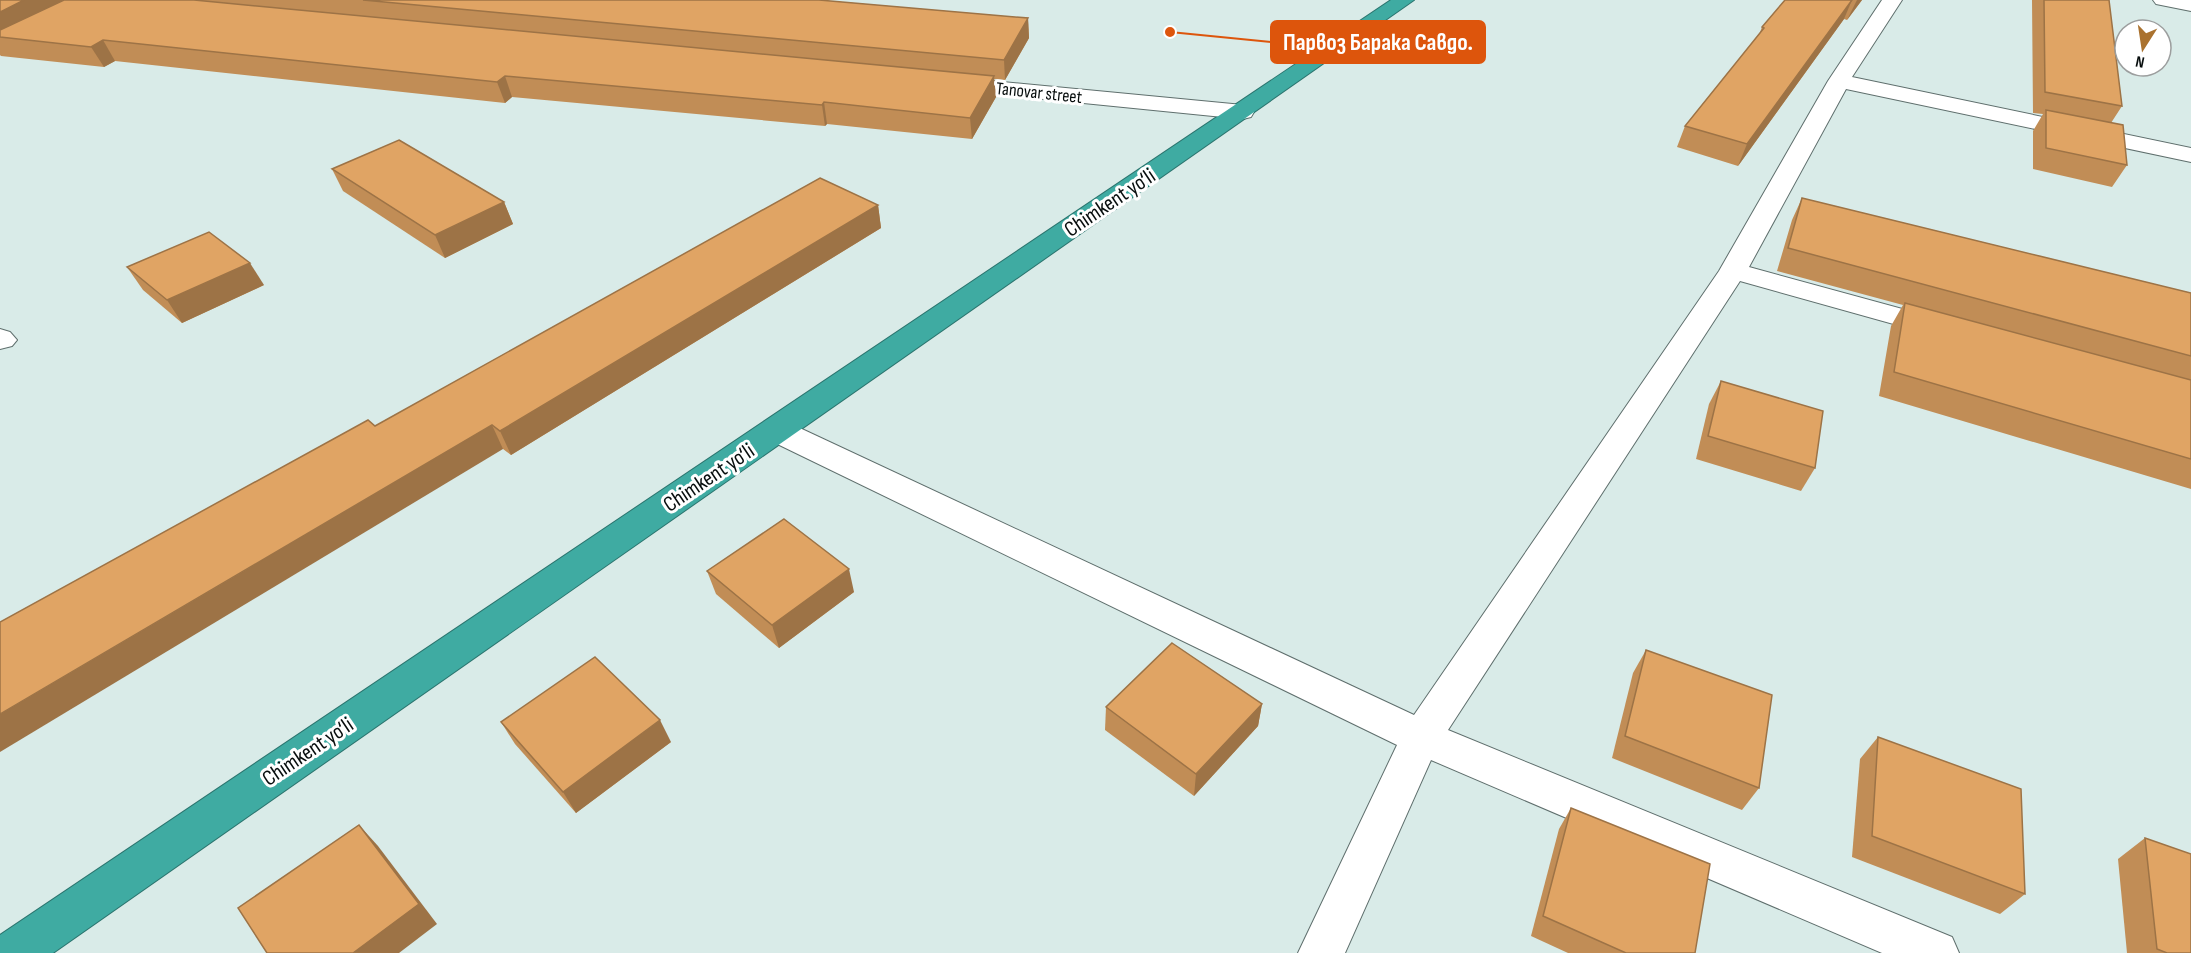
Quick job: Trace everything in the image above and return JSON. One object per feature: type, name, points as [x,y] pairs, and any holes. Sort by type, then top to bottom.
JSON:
[{"type":"highway","name":"Chimkent yo‘li","points":[[13,953],[1404,0]]},
{"type":"street","points":[[1321,953],[1421,737],[1733,271],[1839,81],[1892,0]]},
{"type":"street","points":[[2163,0],[2191,5]]},
{"type":"street","points":[[1839,81],[2191,155]]},
{"type":"street","name":"Tanovar street","points":[[935,82],[1243,112]]},
{"type":"street","points":[[1733,271],[1962,334]]},
{"type":"street","points":[[778,431],[1421,737],[1936,953]]},
{"type":"building","points":[[0,0],[24,0],[0,12]]},
{"type":"building","points":[[64,0],[194,0],[994,76],[970,118],[824,102],[822,105],[505,76],[497,82],[103,40],[91,47],[0,37],[0,30]]},
{"type":"building","points":[[363,0],[819,0],[1028,18],[1004,60]]},
{"type":"building","points":[[1785,0],[1852,0],[1747,144],[1685,126],[1764,28],[1762,27]]},
{"type":"building","points":[[2044,0],[2109,0],[2113,33],[2113,78],[2119,78],[2122,106],[2045,92]]},
{"type":"building","points":[[2046,110],[2123,125],[2127,165],[2046,148]]},
{"type":"building","points":[[399,140],[504,202],[435,235],[332,169]]},
{"type":"building","points":[[820,178],[878,205],[500,431],[492,425],[0,714],[0,622],[368,420],[375,426]]},
{"type":"building","points":[[1802,198],[2191,293],[2191,356],[1788,248]]},
{"type":"building","points":[[209,232],[250,263],[167,300],[127,267]]},
{"type":"building","points":[[1905,303],[2191,380],[2191,459],[1894,372]]},
{"type":"building","points":[[1721,381],[1823,411],[1815,468],[1708,436]]},
{"type":"building","points":[[784,519],[849,569],[772,625],[707,571]]},
{"type":"building","points":[[1172,643],[1262,704],[1196,774],[1106,707]]},
{"type":"building","points":[[1646,650],[1772,695],[1759,788],[1625,736]]},
{"type":"building","points":[[595,657],[660,720],[563,792],[501,722]]},
{"type":"building","points":[[1878,737],[2021,789],[2025,894],[1872,836]]},
{"type":"building","points":[[1571,808],[1710,864],[1695,953],[1626,953],[1543,916]]},
{"type":"building","points":[[359,825],[419,904],[353,953],[267,953],[238,908]]},
{"type":"building","points":[[2145,838],[2191,854],[2191,953],[2167,953],[2157,949]]},
{"type":"place","name":"Парвоз Барака Савдо.","points":[[1170,32]]}]
